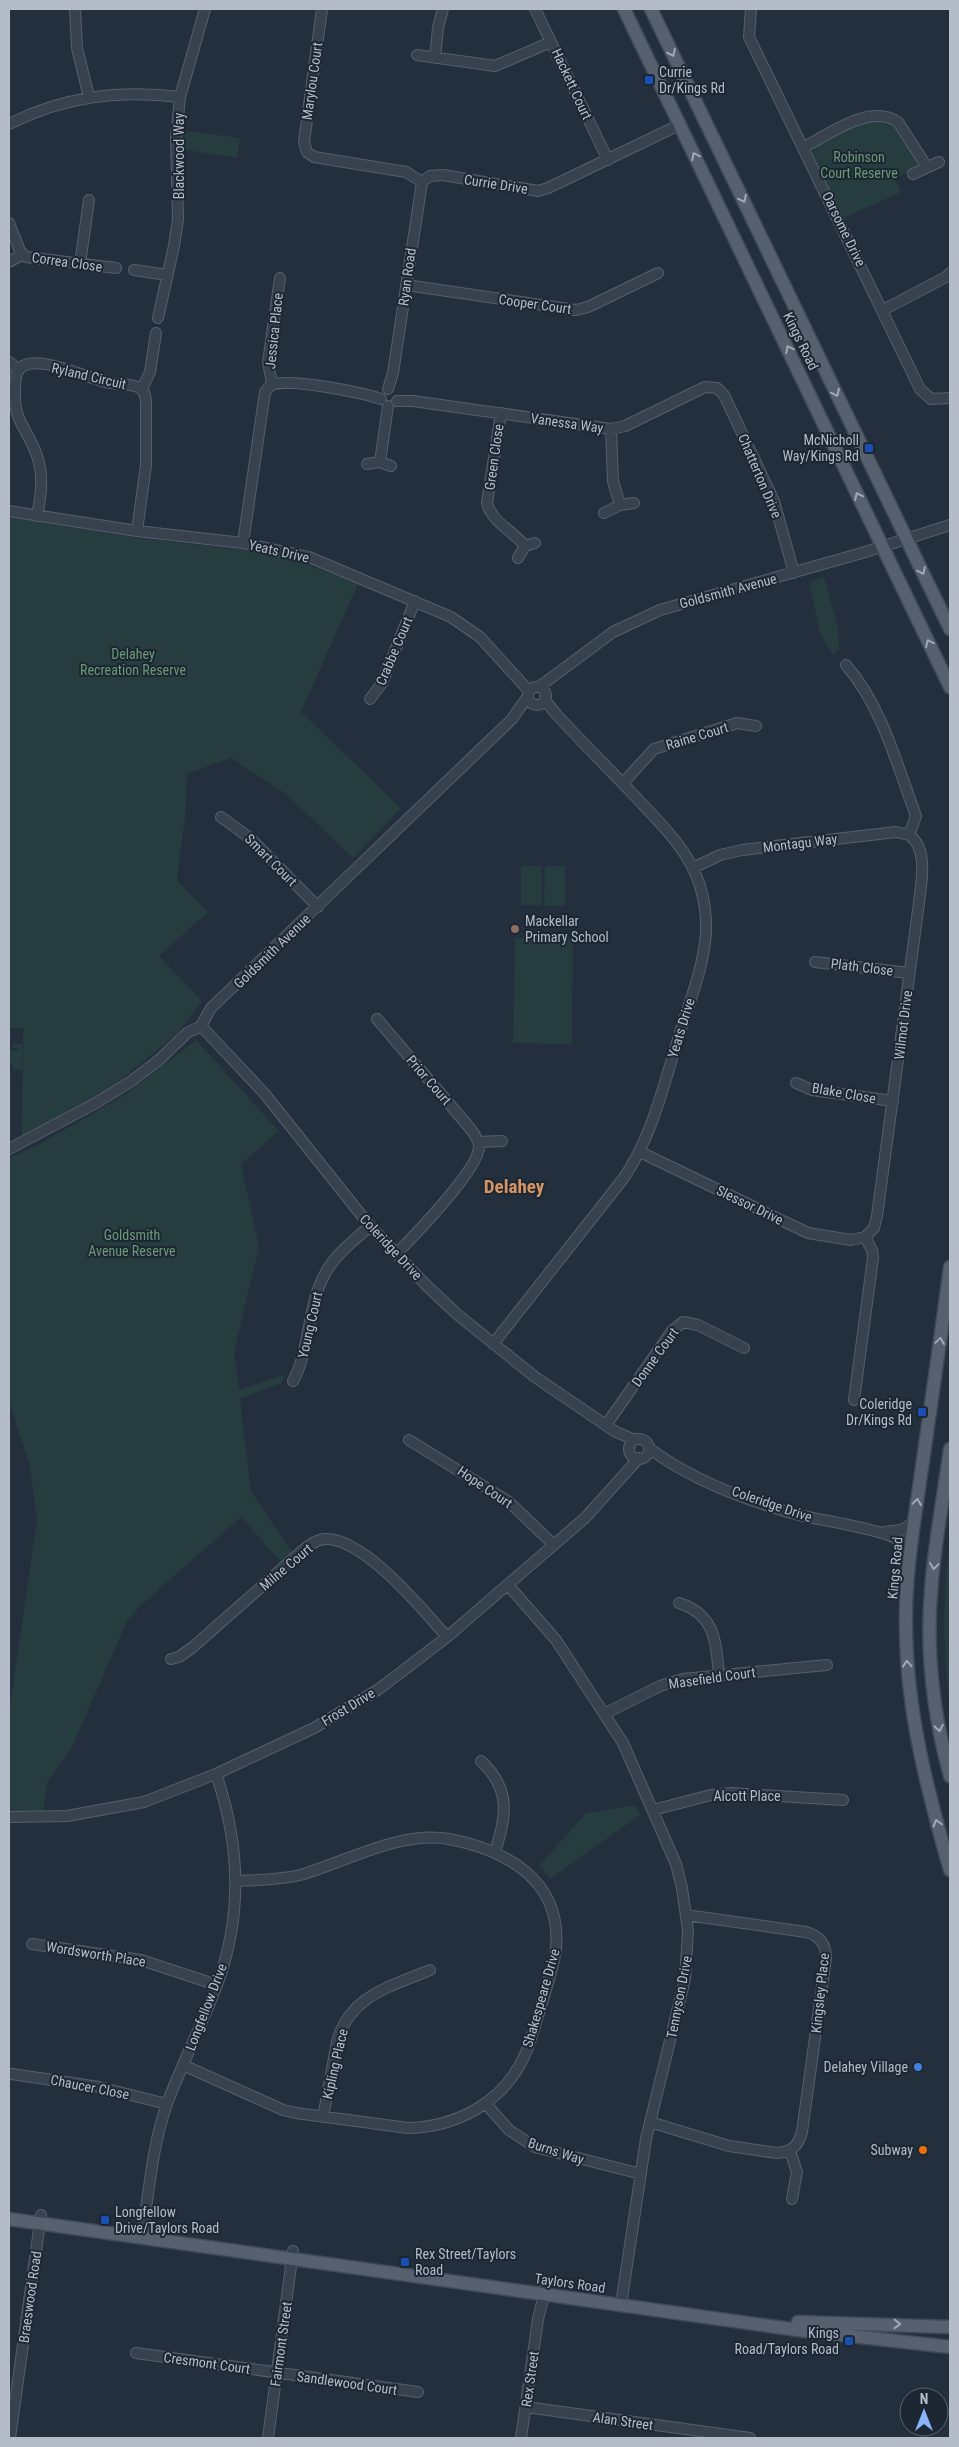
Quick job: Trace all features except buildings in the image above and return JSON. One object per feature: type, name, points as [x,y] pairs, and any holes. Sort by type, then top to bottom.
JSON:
[{"type":"main road","name":"Kings Road","points":[[624,9],[950,686]]},
{"type":"main road","name":"Kings Road","points":[[651,9],[950,629]]},
{"type":"main road","name":"Kings Road","points":[[950,1267],[910,1552],[906,1625],[911,1701],[921,1762],[950,1870]]},
{"type":"main road","points":[[950,1449],[932,1576],[930,1633],[937,1715],[950,1776]]},
{"type":"main road","name":"Taylors Road","points":[[9,2210],[41,2219]]},
{"type":"main road","name":"Taylors Road","points":[[9,2219],[41,2219],[541,2290],[799,2322],[950,2327]]},
{"type":"main road","name":"Taylors Road","points":[[622,2301],[806,2331],[950,2347]]},
{"type":"main road","points":[[848,2323],[849,2328],[855,2335]]},
{"type":"main road","points":[[905,2341],[918,2325]]},
{"type":"street","points":[[75,9],[77,48],[89,97]]},
{"type":"street","name":"Blackwood Way","points":[[158,318],[178,219],[176,138],[180,97],[205,9]]},
{"type":"street","name":"Marylou Court","points":[[322,9],[304,142],[307,152],[319,158],[406,172],[422,182]]},
{"type":"street","points":[[435,58],[438,28],[443,9]]},
{"type":"street","name":"Hackett Court","points":[[535,9],[608,160]]},
{"type":"street","name":"Oarsome Drive","points":[[751,9],[749,37],[923,394],[936,400],[950,398]]},
{"type":"street","points":[[417,55],[495,66],[551,42]]},
{"type":"street","points":[[9,124],[34,113],[89,97],[126,93],[180,97]]},
{"type":"street","points":[[804,147],[863,117],[886,118],[898,122],[927,168]]},
{"type":"street","name":"Currie Drive","points":[[422,182],[430,176],[443,175],[538,191],[608,160],[679,125]]},
{"type":"street","points":[[913,174],[939,162]]},
{"type":"street","name":"Ryan Road","points":[[380,462],[422,182]]},
{"type":"street","points":[[80,264],[89,200]]},
{"type":"street","name":"Correa Close","points":[[9,223],[23,254],[30,258],[116,268]]},
{"type":"street","points":[[9,262],[23,254]]},
{"type":"street","points":[[134,270],[167,275]]},
{"type":"street","name":"Cooper Court","points":[[406,285],[576,310],[588,308],[658,273]]},
{"type":"street","points":[[883,310],[946,277],[950,273]]},
{"type":"street","name":"Jessica Place","points":[[272,384],[268,362],[280,278]]},
{"type":"street","points":[[142,389],[150,372],[156,333]]},
{"type":"street","points":[[9,362],[18,370],[15,379],[15,408],[19,422],[37,456],[42,478],[37,516]]},
{"type":"street","name":"Ryland Circuit","points":[[18,370],[29,364],[66,368],[106,382],[142,389],[146,401],[146,458],[137,531]]},
{"type":"street","name":"Vanessa Way","points":[[272,384],[284,382],[390,396],[413,401],[611,429],[625,426],[696,391],[713,386]]},
{"type":"street","points":[[244,543],[265,392],[272,384]]},
{"type":"street","name":"Chatterton Drive","points":[[713,386],[724,395],[768,486],[794,573]]},
{"type":"street","name":"Green Close","points":[[501,413],[487,503],[492,513],[525,546]]},
{"type":"street","points":[[611,429],[613,481],[616,498],[620,505]]},
{"type":"street","points":[[368,464],[380,462],[391,466]]},
{"type":"street","points":[[604,513],[620,505],[634,503]]},
{"type":"street","name":"Yeats Drive","points":[[9,511],[137,531],[244,543],[309,557],[415,601],[463,624],[480,637],[677,840],[693,868],[705,906],[706,933],[704,950],[656,1112],[640,1152],[623,1179],[493,1344]]},
{"type":"street","name":"Goldsmith Avenue","points":[[9,1149],[111,1094],[143,1072],[187,1033],[201,1026],[211,1008],[563,670],[613,632],[660,610],[794,573],[950,525]]},
{"type":"street","points":[[518,558],[525,546],[536,543]]},
{"type":"street","name":"Crabbe Court","points":[[370,699],[382,683],[415,601]]},
{"type":"street","points":[[846,665],[863,684],[891,749],[916,816],[909,835]]},
{"type":"street","name":"Raine Court","points":[[622,783],[654,749],[737,723],[756,726]]},
{"type":"street","name":"Smart Court","points":[[220,817],[250,838],[318,907]]},
{"type":"street","name":"Montagu Way","points":[[693,868],[720,855],[742,850],[896,832],[909,835]]},
{"type":"street","name":"Wilmot Drive","points":[[865,1237],[876,1222],[922,870],[920,850],[916,841],[909,835]]},
{"type":"street","name":"Plath Close","points":[[815,962],[909,973]]},
{"type":"street","name":"Prior Court","points":[[377,1019],[469,1127],[478,1142]]},
{"type":"street","name":"Coleridge Drive","points":[[201,1026],[285,1117],[370,1226],[396,1254],[451,1309],[535,1377],[616,1432],[638,1451],[776,1508],[881,1533],[899,1541],[910,1552]]},
{"type":"street","name":"Blake Close","points":[[796,1083],[812,1090],[893,1101]]},
{"type":"street","points":[[396,1254],[432,1217],[475,1161],[479,1148],[478,1142],[502,1140]]},
{"type":"street","name":"Slessor Drive","points":[[640,1152],[808,1233],[851,1240],[865,1237]]},
{"type":"street","name":"Young Court","points":[[293,1382],[304,1358],[314,1303],[322,1278],[335,1259],[370,1226]]},
{"type":"street","points":[[854,1400],[873,1258],[872,1250],[865,1237]]},
{"type":"street","name":"Donne Court","points":[[606,1425],[672,1331],[683,1322],[698,1325],[744,1348]]},
{"type":"street","name":"Hope Court","points":[[409,1440],[509,1502],[554,1545]]},
{"type":"street","name":"Frost Drive","points":[[9,1817],[67,1816],[118,1808],[172,1793],[283,1743],[349,1708],[447,1637],[554,1545],[598,1505],[624,1474],[638,1451]]},
{"type":"street","name":"Coleridge Drive","points":[[881,1533],[901,1530],[914,1523]]},
{"type":"street","name":"Milne Court","points":[[171,1659],[179,1657],[188,1651],[303,1550],[324,1539],[342,1543],[394,1578],[447,1637]]},
{"type":"street","name":"Tennyson Drive","points":[[508,1585],[556,1640],[622,1743],[676,1864],[686,1915],[688,1946],[685,1979],[650,2122],[622,2301]]},
{"type":"street","points":[[679,1603],[696,1612],[711,1628],[715,1640],[720,1676]]},
{"type":"street","name":"Masefield Court","points":[[604,1714],[660,1686],[683,1679],[827,1665]]},
{"type":"street","points":[[481,1761],[492,1772],[505,1804],[505,1819],[495,1852]]},
{"type":"street","name":"Longfellow Drive","points":[[143,2233],[154,2153],[167,2104],[217,1985],[231,1938],[236,1881],[232,1827],[216,1774]]},
{"type":"street","name":"Alcott Place","points":[[653,1810],[711,1795],[731,1793],[843,1800]]},
{"type":"street","name":"Shakespeare Drive","points":[[183,2065],[283,2110],[396,2128],[422,2128],[452,2122],[486,2104],[508,2082],[523,2058],[555,1958],[557,1941],[554,1915],[544,1891],[522,1867],[495,1852],[452,1839],[419,1837],[288,1878],[236,1881]]},
{"type":"street","name":"Kingsley Place","points":[[686,1915],[806,1932],[823,1941],[826,1949],[826,1958],[802,2132],[799,2142],[790,2151]]},
{"type":"street","name":"Wordsworth Place","points":[[32,1944],[142,1960],[217,1985]]},
{"type":"street","name":"Kipling Place","points":[[323,2117],[337,2042],[351,2011],[374,1994],[430,1970]]},
{"type":"street","name":"Chaucer Close","points":[[12,2074],[99,2086],[167,2104]]},
{"type":"street","name":"Burns Way","points":[[486,2104],[508,2130],[535,2147],[641,2174]]},
{"type":"street","points":[[650,2122],[729,2146],[777,2153],[790,2151],[795,2161],[797,2172],[792,2199]]},
{"type":"street","name":"Braeswood Road","points":[[10,2438],[41,2219]]},
{"type":"street","name":"Fairmont Street","points":[[268,2438],[292,2255]]},
{"type":"street","name":"Rex Street","points":[[521,2438],[541,2290]]},
{"type":"street","name":"Cresmont Court","points":[[136,2353],[277,2373]]},
{"type":"street","name":"Sandlewood Court","points":[[277,2373],[418,2392]]},
{"type":"street","name":"Alan Street","points":[[526,2407],[750,2438]]},
{"type":"green space","name":"Robinson Court Reserve","points":[[865,120],[892,123],[896,126],[917,162],[917,166],[895,180],[901,192],[842,219],[812,153],[817,143]]},
{"type":"green space","points":[[180,130],[240,138],[237,158],[180,149]]},
{"type":"green space","name":"Delahey Recreation Reserve","points":[[9,517],[138,538],[254,551],[291,558],[358,584],[301,712],[401,808],[353,858],[286,794],[231,758],[187,774],[185,817],[177,880],[208,912],[159,956],[202,1001],[176,1035],[107,1091],[56,1122],[22,1136],[23,1028],[9,1028]]},
{"type":"green space","points":[[824,577],[838,628],[839,650],[832,654],[820,633],[809,582]]},
{"type":"green space","points":[[521,866],[542,866],[542,906],[521,905]]},
{"type":"green space","points":[[545,866],[565,866],[565,906],[544,906]]},
{"type":"green space","points":[[515,938],[573,938],[572,1044],[513,1043]]},
{"type":"green space","name":"Goldsmith Avenue Reserve","points":[[196,1040],[279,1131],[241,1164],[259,1247],[234,1352],[239,1390],[284,1375],[282,1383],[240,1399],[251,1491],[292,1552],[281,1562],[241,1517],[140,1606],[127,1621],[71,1749],[47,1783],[43,1813],[9,1810],[9,1714],[37,1520],[30,1466],[9,1401],[9,1158],[36,1146],[120,1098]]},
{"type":"green space","points":[[13,1044],[22,1044],[22,1069],[12,1069],[13,1064],[9,1064],[9,1051],[19,1050],[19,1048],[13,1048]]},
{"type":"green space","points":[[950,1542],[950,1706],[944,1624]]},
{"type":"green space","points":[[636,1805],[640,1815],[550,1879],[539,1866],[586,1813]]},
{"type":"place","name":"Currie Dr/Kings Rd","points":[[649,80]]},
{"type":"place","name":"McNicholl Way/Kings Rd","points":[[869,448]]},
{"type":"place","name":"Mackellar Primary School","points":[[515,929]]},
{"type":"place","name":"Coleridge Dr/Kings Rd","points":[[922,1412]]},
{"type":"place","name":"Delahey Village","points":[[918,2067]]},
{"type":"place","name":"Subway","points":[[923,2150]]},
{"type":"place","name":"Longfellow Drive/Taylors Road","points":[[105,2220]]},
{"type":"place","name":"Rex Street/Taylors Road","points":[[405,2262]]},
{"type":"place","name":"Kings Road/Taylors Road","points":[[849,2341]]},
{"type":"district","name":"Delahey","points":[[514,1186]]}]
